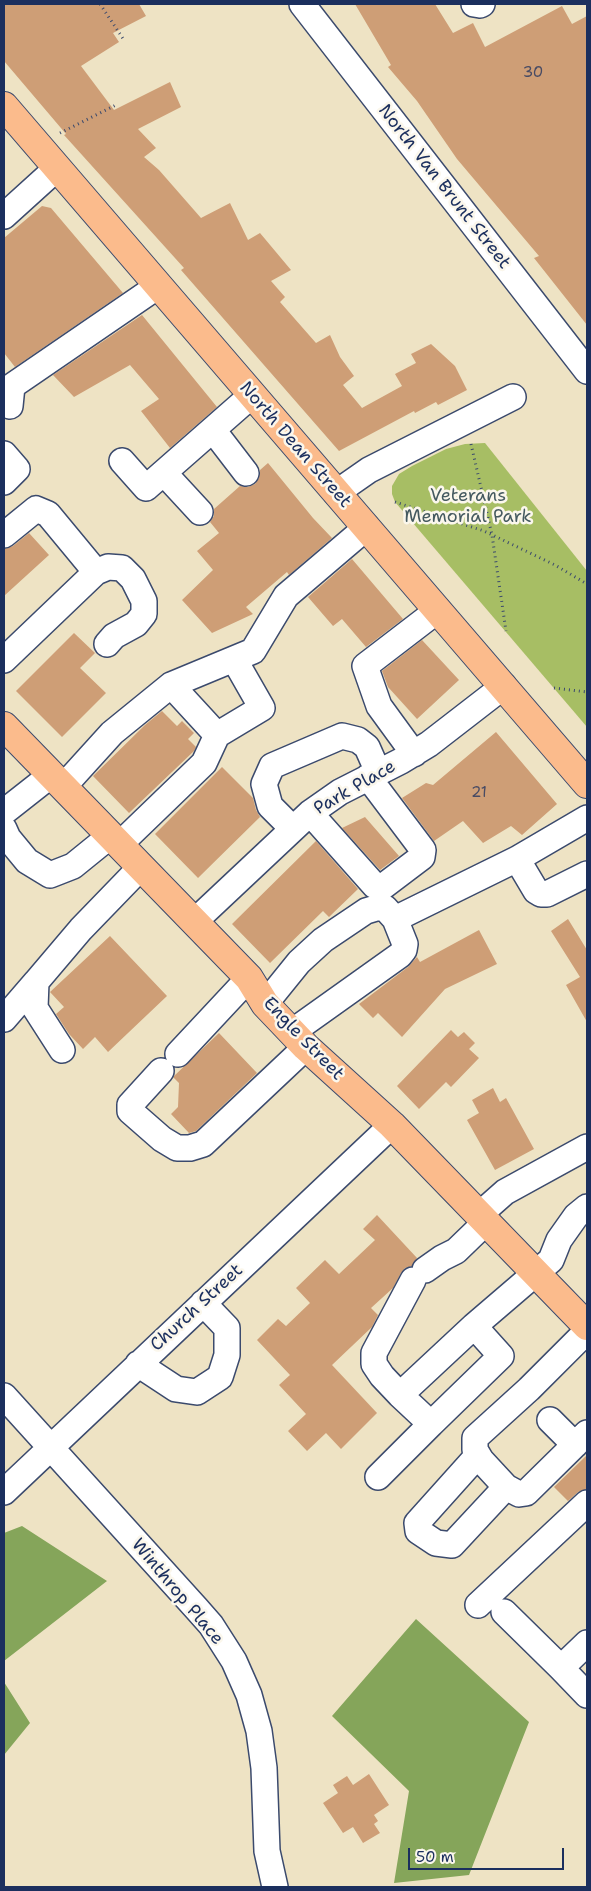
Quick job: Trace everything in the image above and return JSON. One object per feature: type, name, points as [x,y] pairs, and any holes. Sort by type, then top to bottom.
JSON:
[{"type":"main road","name":"North Dean Street","points":[[4,106],[587,784]]},
{"type":"main road","name":"Engle Street","points":[[4,726],[249,978],[265,1004],[299,1039],[392,1125],[587,1326]]},
{"type":"street","name":"North Van Brunt Street","points":[[302,4],[579,343],[587,370]]},
{"type":"street","points":[[474,4],[482,4]]},
{"type":"street","points":[[4,216],[57,168]]},
{"type":"street","points":[[10,406],[12,386],[158,286]]},
{"type":"street","points":[[122,461],[146,488],[252,395]]},
{"type":"street","points":[[336,493],[369,470],[513,397]]},
{"type":"street","points":[[213,430],[246,472]]},
{"type":"street","points":[[4,454],[17,469],[4,482]]},
{"type":"street","points":[[164,473],[200,512]]},
{"type":"street","points":[[4,534],[36,509],[48,514],[96,572]]},
{"type":"street","points":[[4,812],[57,781],[112,733],[171,686],[243,655],[286,596],[367,527]]},
{"type":"street","points":[[4,660],[96,572],[108,567],[122,568],[132,579],[144,601],[144,614],[136,624],[114,636],[108,644]]},
{"type":"street","points":[[414,754],[379,706],[365,666],[438,610]]},
{"type":"street","points":[[4,829],[8,838],[27,861],[50,875],[73,866],[115,840],[204,763],[217,735],[262,708],[243,655]]},
{"type":"street","points":[[171,686],[217,735]]},
{"type":"street","name":"Park Place","points":[[194,922],[301,821],[340,792],[414,754],[442,735],[504,686]]},
{"type":"street","points":[[342,736],[358,740],[367,747],[373,775],[424,850],[422,858],[381,888],[375,886],[301,821],[270,806],[264,784],[272,766],[342,736]]},
{"type":"street","points":[[396,919],[516,859],[587,818]]},
{"type":"street","points":[[516,859],[536,891],[541,894],[547,894],[587,874]]},
{"type":"street","points":[[4,1019],[81,929],[141,867]]},
{"type":"street","points":[[249,978],[130,1105],[130,1111],[162,1139],[177,1148],[190,1148],[203,1144],[299,1039],[400,955],[404,950],[405,944],[396,919],[385,908],[366,911],[323,940],[299,962],[265,1004]]},
{"type":"street","points":[[36,982],[35,1008],[62,1050]]},
{"type":"street","name":"Church Street","points":[[4,1492],[392,1125]]},
{"type":"street","points":[[431,1424],[382,1376],[374,1364],[374,1353],[419,1275],[442,1258],[456,1251],[505,1192],[587,1147]]},
{"type":"street","points":[[400,1395],[474,1326],[551,1260],[558,1240],[576,1216],[587,1207]]},
{"type":"street","points":[[138,1364],[176,1389],[197,1392],[220,1377],[227,1355],[227,1328],[203,1303]]},
{"type":"street","points":[[378,1476],[501,1356],[474,1326]]},
{"type":"street","points":[[525,1392],[546,1416],[581,1439],[526,1493],[518,1494],[506,1487],[478,1455],[475,1450],[474,1438],[525,1392],[587,1331]]},
{"type":"street","name":"Winthrop Place","points":[[4,1396],[196,1608],[211,1626],[234,1661],[249,1695],[259,1731],[264,1768],[267,1851],[275,1887]]},
{"type":"street","points":[[478,1455],[417,1522],[418,1531],[436,1544],[452,1545],[506,1487]]},
{"type":"street","points":[[478,1605],[587,1503]]},
{"type":"street","points":[[504,1612],[587,1695]]},
{"type":"street","points":[[561,1668],[587,1643]]},
{"type":"path","points":[[100,4],[124,40]]},
{"type":"path","points":[[60,133],[118,104]]},
{"type":"path","points":[[471,444],[492,535],[506,631]]},
{"type":"path","points":[[395,502],[430,512],[492,535],[555,565],[587,584]]},
{"type":"path","points":[[554,688],[587,692]]},
{"type":"green space","name":"Veterans Memorial Park","points":[[485,443],[587,571],[587,727],[395,502],[392,494],[392,486],[399,474],[412,466],[446,449],[465,444]]},
{"type":"green space","points":[[22,1526],[107,1581],[4,1661],[4,1533]]},
{"type":"green space","points":[[416,1619],[529,1722],[469,1875],[394,1883],[409,1791],[332,1716]]},
{"type":"green space","points":[[4,1682],[30,1723],[4,1755]]},
{"type":"building","points":[[4,4],[139,4],[146,16],[113,33],[119,42],[81,66],[114,110],[170,82],[181,107],[138,129],[156,148],[144,157],[159,170],[201,218],[230,203],[248,240],[260,233],[291,270],[271,281],[285,297],[280,302],[316,343],[330,335],[340,357],[354,376],[343,385],[362,408],[402,386],[395,374],[416,363],[411,354],[431,344],[455,366],[467,390],[438,405],[436,402],[415,413],[414,411],[339,451],[181,270],[184,268],[64,135],[66,134],[4,61]]},
{"type":"building","points":[[355,4],[435,4],[453,33],[473,23],[485,47],[562,6],[572,24],[587,16],[587,325],[534,258],[539,256],[457,159],[417,101],[388,67],[391,65]]},
{"type":"building","points":[[42,206],[51,208],[123,293],[15,367],[4,353],[4,238]]},
{"type":"building","points":[[142,315],[217,407],[170,448],[141,411],[159,399],[130,365],[74,397],[53,375]]},
{"type":"building","points":[[268,463],[332,538],[289,575],[287,572],[246,607],[253,614],[212,633],[182,600],[213,570],[197,551],[219,533],[210,522],[214,516],[214,509],[240,486],[248,487],[255,484],[259,478],[260,470]]},
{"type":"building","points":[[29,533],[49,555],[4,596],[4,549],[13,546]]},
{"type":"building","points":[[352,559],[403,619],[366,647],[342,619],[333,626],[308,597]]},
{"type":"building","points":[[74,633],[95,653],[80,668],[106,693],[62,737],[16,691]]},
{"type":"building","points":[[422,640],[459,680],[417,719],[388,687],[382,671]]},
{"type":"building","points":[[162,711],[177,726],[182,721],[194,733],[188,739],[196,747],[129,813],[93,776]]},
{"type":"building","points":[[496,732],[557,804],[522,835],[511,826],[483,843],[463,821],[434,841],[402,798],[426,783],[433,785]]},
{"type":"building","points":[[222,767],[253,798],[260,817],[198,878],[155,834]]},
{"type":"building","points":[[365,817],[399,856],[380,870],[342,828]]},
{"type":"building","points":[[316,841],[358,889],[329,917],[323,911],[270,963],[232,924]]},
{"type":"building","points":[[568,919],[587,950],[587,1022],[566,985],[580,977],[551,931]]},
{"type":"building","points":[[479,930],[497,964],[445,989],[402,1037],[378,1013],[373,1018],[359,1004],[408,967],[417,957],[420,962]]},
{"type":"building","points":[[110,936],[167,996],[108,1052],[95,1037],[83,1049],[69,1034],[56,1014],[64,1007],[50,992]]},
{"type":"building","points":[[451,1030],[458,1037],[464,1032],[475,1043],[469,1049],[479,1058],[451,1087],[446,1082],[419,1109],[397,1086]]},
{"type":"building","points":[[219,1033],[257,1073],[196,1131],[189,1133],[171,1114],[178,1107],[179,1083],[173,1077]]},
{"type":"building","points":[[493,1088],[500,1102],[506,1098],[534,1149],[495,1170],[467,1120],[479,1113],[472,1100]]},
{"type":"building","points":[[377,1215],[417,1258],[412,1266],[405,1268],[401,1273],[393,1288],[371,1308],[378,1315],[372,1327],[332,1365],[377,1413],[341,1449],[326,1433],[307,1451],[288,1431],[306,1414],[279,1385],[290,1375],[257,1340],[278,1319],[286,1326],[310,1303],[296,1288],[325,1260],[339,1274],[375,1240],[363,1229]]},
{"type":"building","points":[[587,1455],[587,1489],[578,1492],[568,1501],[554,1487]]},
{"type":"building","points":[[369,1774],[389,1805],[374,1815],[378,1821],[374,1824],[380,1833],[363,1843],[353,1827],[343,1833],[323,1803],[338,1793],[333,1785],[347,1776],[353,1785]]}]
